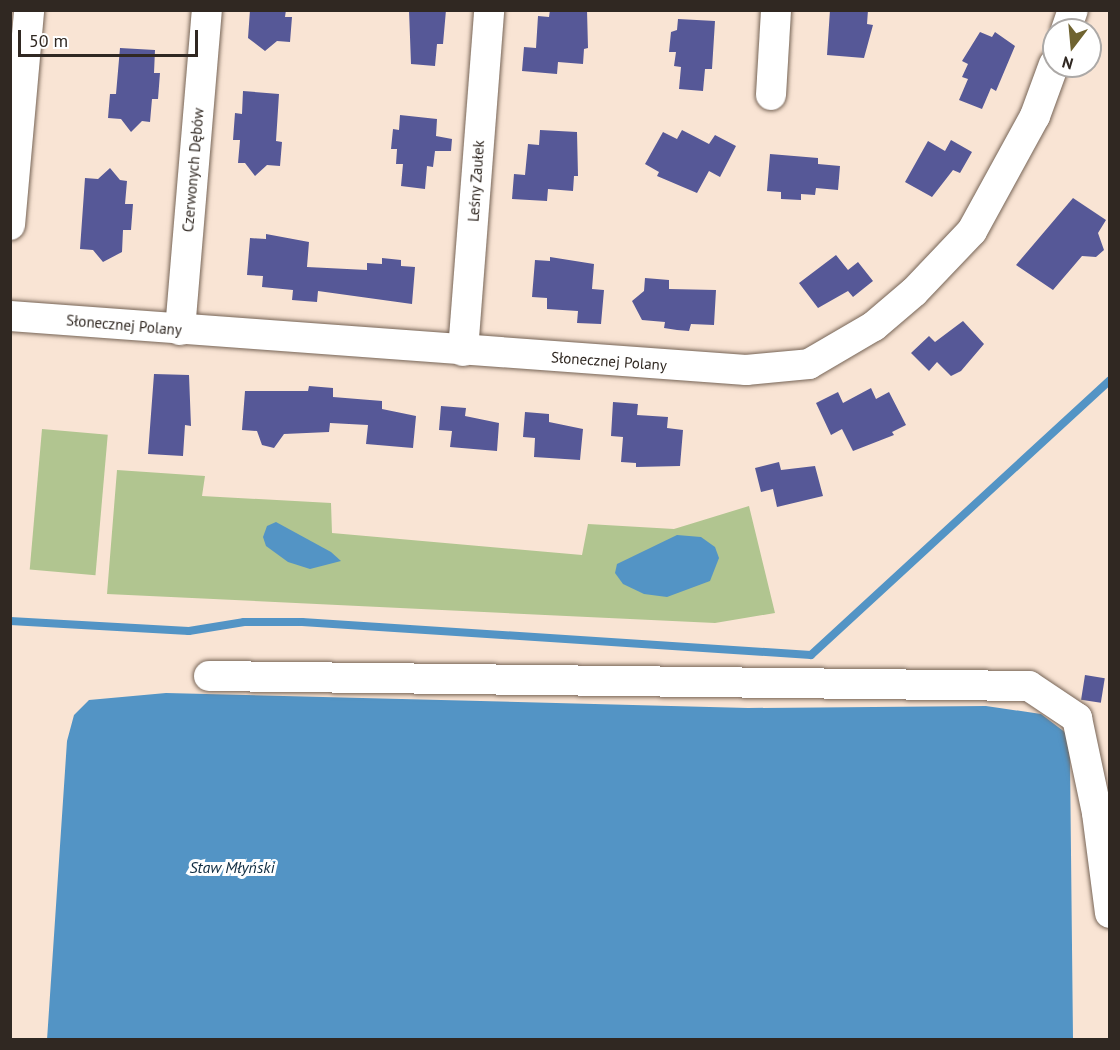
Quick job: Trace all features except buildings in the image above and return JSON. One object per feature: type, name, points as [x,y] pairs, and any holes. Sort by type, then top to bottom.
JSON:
[{"type":"street","points":[[10,225],[28,10]]},
{"type":"street","name":"Czerwonych Dębów","points":[[180,330],[207,10]]},
{"type":"street","name":"Leśny Zaułek","points":[[463,351],[489,10]]},
{"type":"street","points":[[771,95],[776,10]]},
{"type":"street","name":"Słonecznej Polany","points":[[10,316],[746,370],[809,364],[873,326],[914,292],[972,231],[1035,116],[1049,78]]},
{"type":"street","points":[[209,676],[1029,686],[1077,718],[1097,813],[1110,913]]},
{"type":"green space","points":[[42,429],[108,435],[95,575],[30,569]]},
{"type":"green space","points":[[117,470],[205,476],[202,496],[331,503],[332,533],[582,555],[588,524],[674,529],[749,506],[775,613],[715,623],[107,594]]},
{"type":"water","points":[[276,522],[331,552],[341,561],[310,569],[288,562],[266,546],[263,537],[267,526]]},
{"type":"water","points":[[677,535],[701,537],[715,547],[719,558],[710,581],[667,597],[644,594],[623,584],[615,573],[617,564]]},
{"type":"water","name":"Staw Młyński","points":[[166,693],[748,708],[986,706],[1041,714],[1066,733],[1070,759],[1073,1039],[47,1040],[67,741],[74,715],[89,700]]},
{"type":"waterway","points":[[10,621],[189,631],[244,622],[302,622],[811,655],[1110,380]]}]
